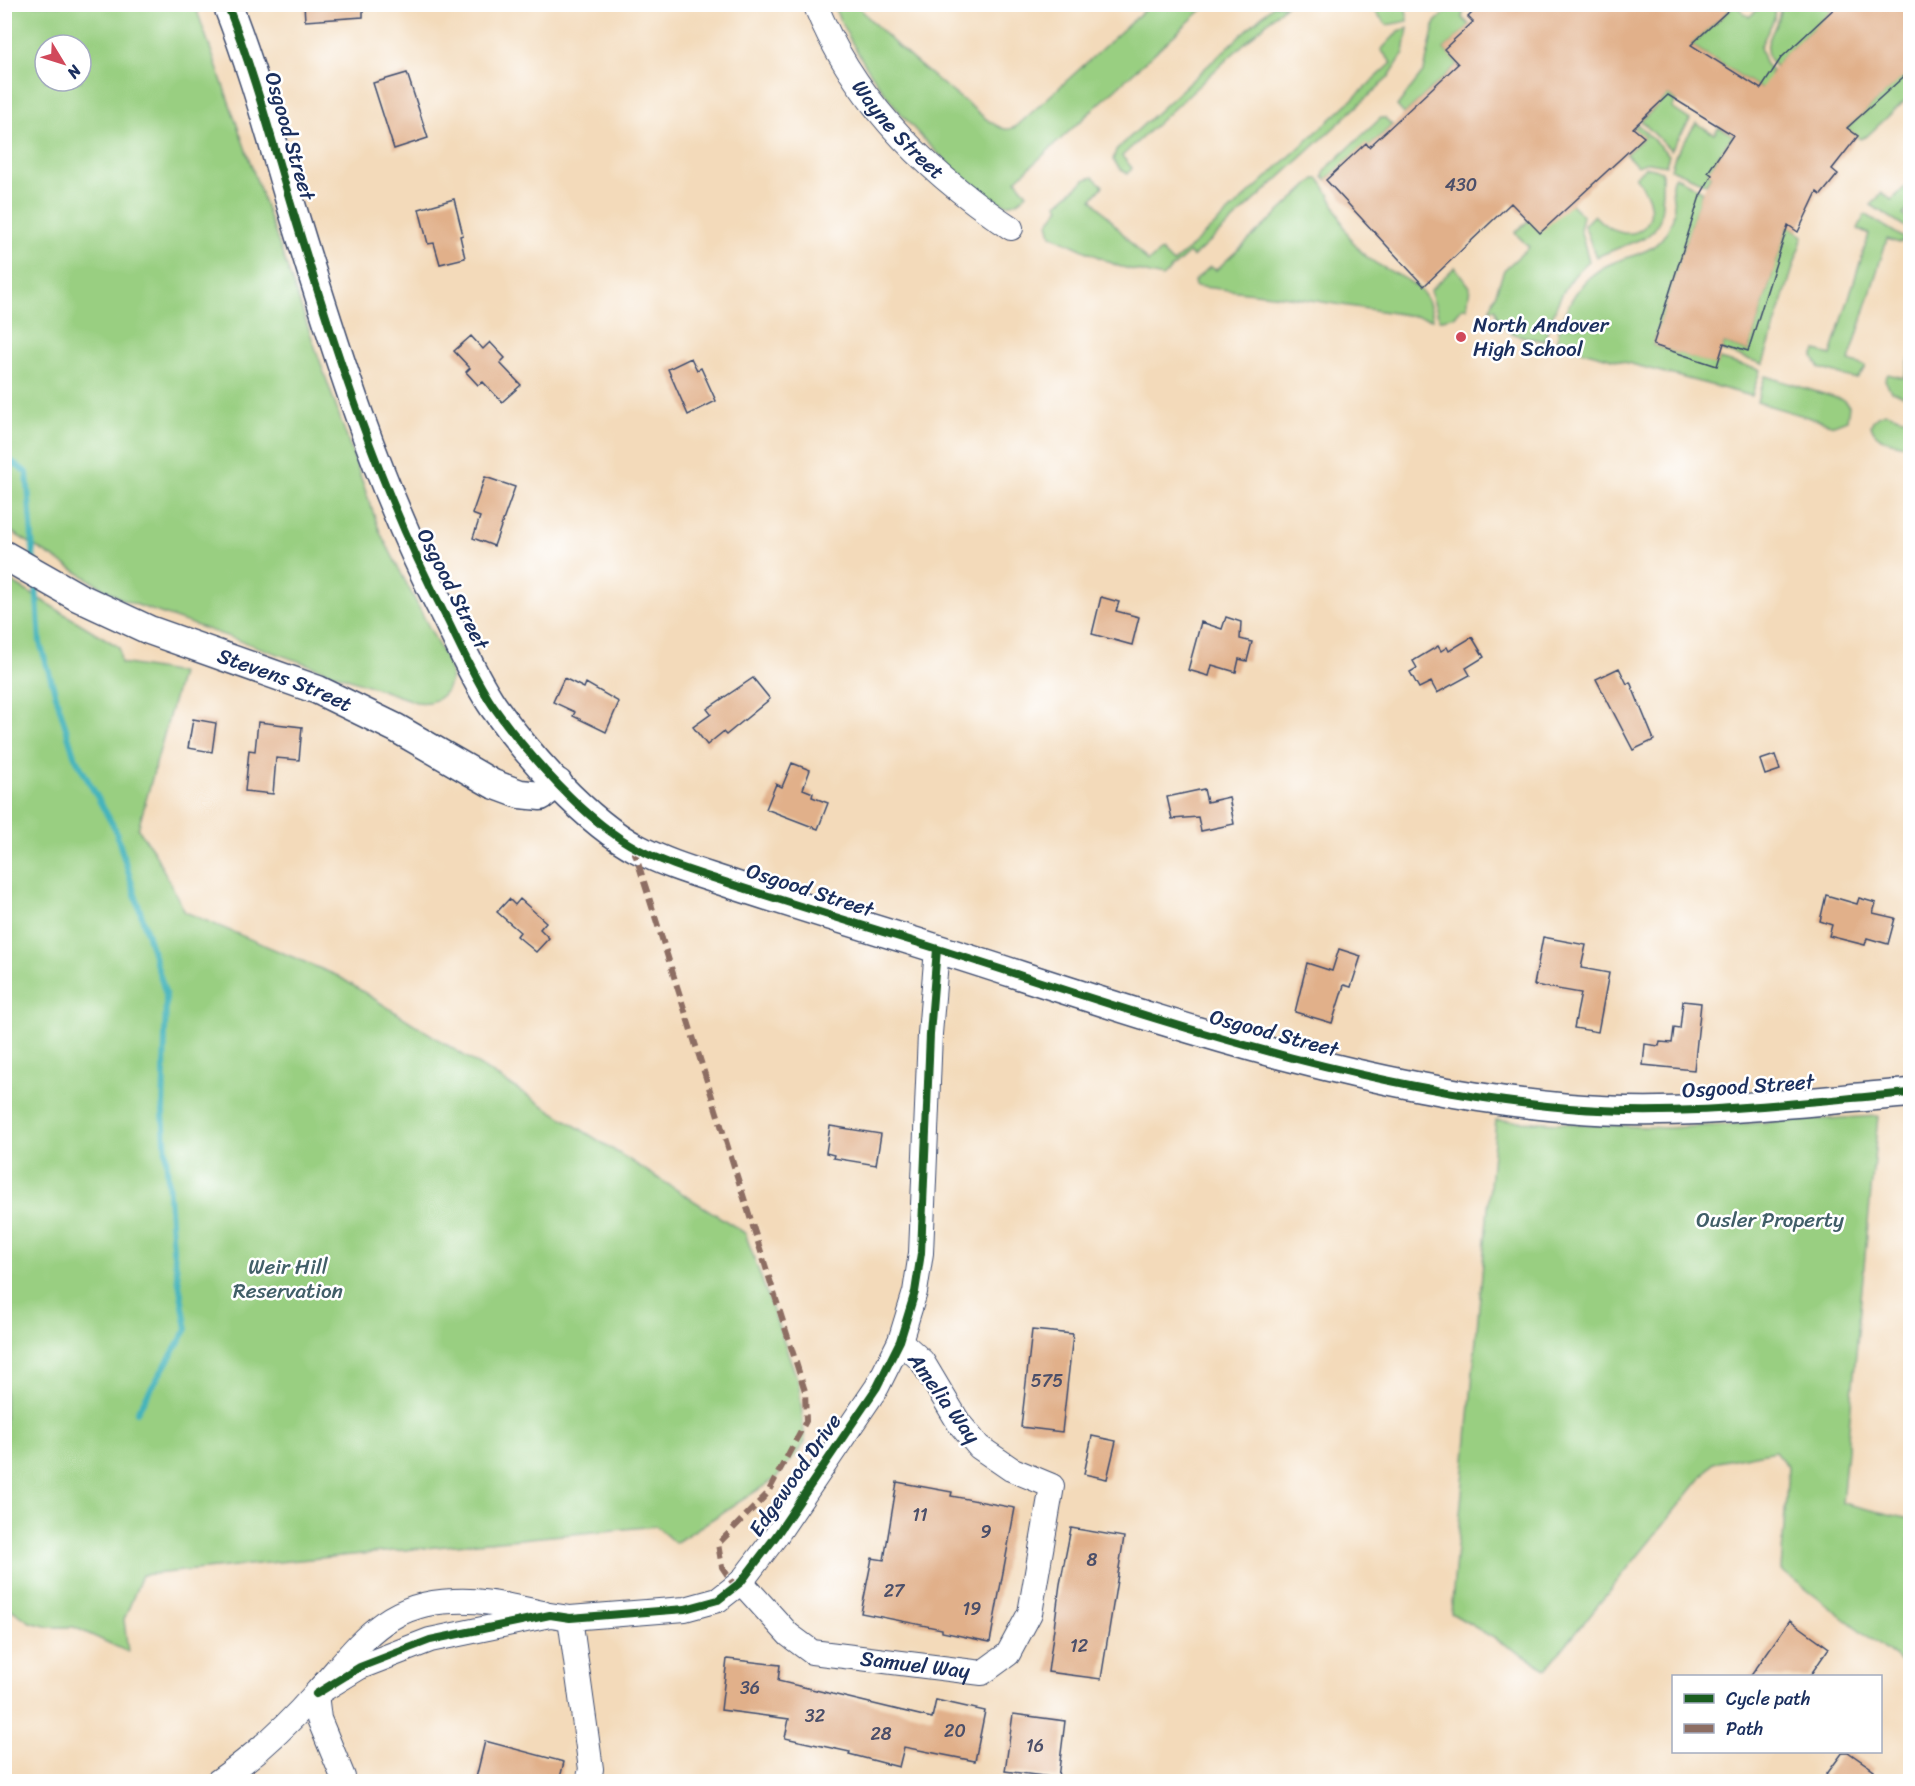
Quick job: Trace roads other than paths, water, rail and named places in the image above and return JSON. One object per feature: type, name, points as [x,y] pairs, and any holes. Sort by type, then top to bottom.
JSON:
[{"type":"street","name":"Osgood Street","points":[[226,4],[252,72],[340,364],[394,509],[436,599],[491,702],[558,783],[594,819],[633,847],[663,861],[1213,1036],[1369,1076],[1492,1100],[1576,1109],[1655,1110],[1911,1093]]},
{"type":"street","name":"Wayne Street","points":[[815,4],[846,69],[884,121],[952,188],[1011,228]]},
{"type":"street","name":"Stevens Street","points":[[4,555],[78,597],[149,630],[318,690],[396,728],[493,783],[520,794],[542,796],[558,783]]},
{"type":"street","name":"Edgewood Drive","points":[[316,1694],[360,1667],[430,1640],[560,1616],[685,1609],[718,1600],[741,1582],[776,1536],[877,1387],[900,1341],[915,1292],[921,1253],[930,1034],[937,949]]},
{"type":"street","name":"Amelia Way","points":[[900,1341],[922,1361],[959,1423],[979,1447],[1011,1469],[1052,1486]]},
{"type":"street","name":"Samuel Way","points":[[741,1582],[789,1635],[812,1652],[982,1673],[1008,1654],[1030,1613],[1052,1486]]},
{"type":"street","name":"Edgewood Drive","points":[[216,1782],[278,1734],[316,1694],[354,1646],[380,1624],[418,1607],[452,1600],[491,1602],[560,1616]]},
{"type":"street","points":[[560,1616],[591,1769],[588,1782]]},
{"type":"street","points":[[316,1694],[319,1719],[344,1777],[343,1782]]},
{"type":"waterway","points":[[4,456],[27,473],[34,564]]},
{"type":"waterway","points":[[36,583],[40,643],[74,755],[115,829],[166,995],[163,1113],[173,1249],[187,1329],[137,1412]]},
{"type":"place","name":"North Andover High School","points":[[1461,337]]},
{"type":"park label","name":"Ousler Property","points":[[1770,1220]]},
{"type":"park label","name":"Weir Hill Reservation","points":[[288,1279]]}]
